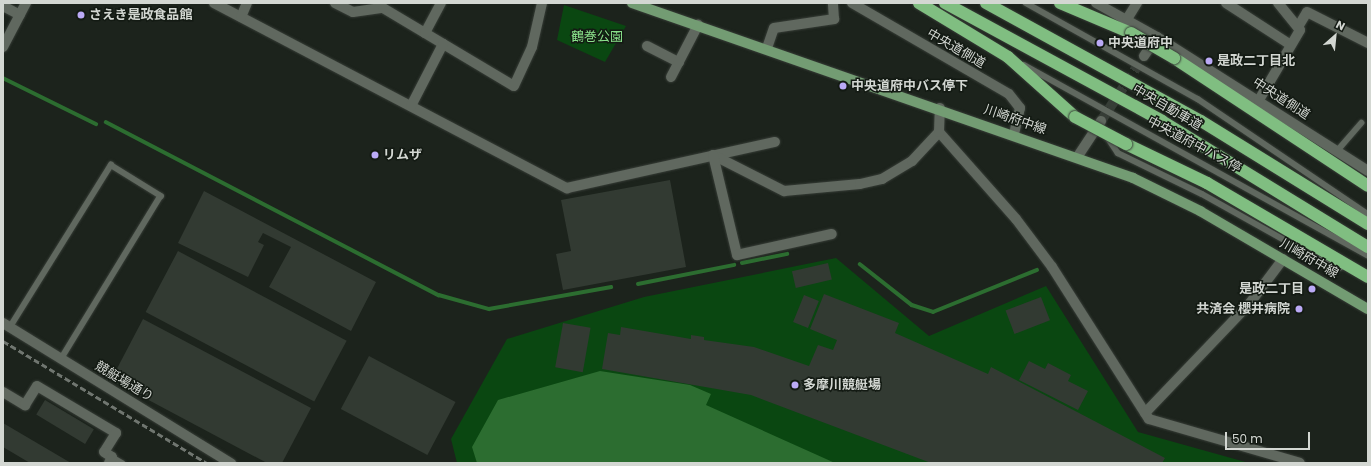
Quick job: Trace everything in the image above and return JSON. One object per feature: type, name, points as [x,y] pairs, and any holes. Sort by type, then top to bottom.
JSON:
[{"type":"highway","points":[[919,3],[1008,57],[1075,117],[1126,144],[1206,182],[1368,277]]},
{"type":"highway","name":"中央自動車道","points":[[945,3],[1162,121],[1368,247]]},
{"type":"highway","name":"中央自動車道","points":[[986,3],[1201,121],[1368,224]]},
{"type":"highway","points":[[1060,3],[1131,33],[1174,58],[1368,186]]},
{"type":"highway","points":[[1348,264],[1357,279],[1368,286]]},
{"type":"main road","name":"川崎府中線","points":[[632,3],[767,48],[1078,156],[1200,211],[1368,309]]},
{"type":"street","points":[[3,47],[26,3]]},
{"type":"street","points":[[214,3],[567,188],[775,142]]},
{"type":"street","points":[[241,17],[247,3]]},
{"type":"street","points":[[335,3],[353,12],[383,8],[514,86],[532,47],[542,3]]},
{"type":"street","points":[[426,33],[441,3]]},
{"type":"street","points":[[767,48],[774,28],[834,19],[833,3]]},
{"type":"street","name":"中央道側道","points":[[852,3],[1009,94],[1020,108],[1014,134]]},
{"type":"street","name":"中央道側道","points":[[1096,3],[1157,37],[1259,100],[1368,171]]},
{"type":"street","points":[[1127,19],[1137,3]]},
{"type":"street","points":[[1226,3],[1291,45]]},
{"type":"street","points":[[1259,100],[1300,30],[1278,3]]},
{"type":"street","points":[[3,6],[20,15]]},
{"type":"street","points":[[1298,27],[1307,12],[1368,43]]},
{"type":"street","points":[[671,77],[698,25]]},
{"type":"street","points":[[1144,56],[1157,37]]},
{"type":"street","points":[[412,106],[443,44]]},
{"type":"street","points":[[647,46],[679,62]]},
{"type":"street","points":[[713,155],[784,191],[860,184],[882,179],[912,161],[939,132],[940,108]]},
{"type":"street","points":[[1078,156],[1101,121]]},
{"type":"street","points":[[939,132],[1016,219],[1052,267],[1149,419],[1300,463]]},
{"type":"street","points":[[713,155],[737,255],[832,234]]},
{"type":"street","points":[[1145,413],[1250,303],[1283,259]]},
{"type":"street","name":"競艇場通り","points":[[6,325],[231,463]]},
{"type":"street","points":[[3,392],[25,405],[37,386],[116,433],[104,452],[110,460]]},
{"type":"lane","points":[[1026,3],[1198,99],[1368,214]]},
{"type":"lane","name":"中央道府中バス停","points":[[1008,57],[1368,256]]},
{"type":"lane","points":[[1337,151],[1361,123]]},
{"type":"lane","points":[[1094,131],[1109,139],[1118,153],[1202,194],[1329,265],[1339,268],[1348,264]]},
{"type":"lane","points":[[6,325],[111,165],[161,196],[61,360]]},
{"type":"lane","points":[[110,460],[122,463]]},
{"type":"green space","name":"鶴巻公園","points":[[564,5],[626,26],[605,62],[557,40]]},
{"type":"green space","name":"多摩川競艇場","points":[[836,258],[929,336],[1046,286],[1138,432],[1249,463],[457,463],[451,439],[507,339],[644,297]]},
{"type":"shaded area","points":[[600,371],[690,385],[711,394],[706,405],[835,463],[477,463],[472,447],[498,400]]},
{"type":"building","points":[[670,180],[686,267],[563,290],[556,254],[571,251],[561,200]]},
{"type":"building","points":[[204,191],[376,282],[351,331],[269,287],[291,247],[263,233],[258,242],[264,245],[248,277],[178,243]]},
{"type":"building","points":[[178,251],[347,341],[314,402],[146,312]]},
{"type":"building","points":[[828,263],[832,280],[796,288],[792,271]]},
{"type":"building","points":[[824,294],[899,323],[895,333],[988,374],[991,367],[1165,458],[1162,463],[931,463],[751,395],[602,369],[608,333],[620,335],[621,327],[691,339],[691,335],[704,337],[704,340],[754,347],[809,366],[818,345],[833,350],[837,340],[810,329]]},
{"type":"building","points":[[804,295],[819,301],[808,328],[793,322]]},
{"type":"building","points":[[1041,297],[1050,320],[1014,334],[1006,311]]},
{"type":"building","points":[[143,319],[311,408],[282,463],[267,463],[111,380]]},
{"type":"building","points":[[563,323],[591,328],[583,372],[555,367]]},
{"type":"building","points":[[369,356],[456,402],[427,455],[341,409]]},
{"type":"building","points":[[1029,361],[1045,369],[1048,363],[1071,375],[1068,381],[1088,391],[1078,410],[1019,380]]},
{"type":"building","points":[[45,400],[94,429],[85,444],[36,415]]},
{"type":"building","points":[[3,423],[71,463],[30,463],[3,447]]},
{"type":"waterway","points":[[3,78],[96,124]]},
{"type":"waterway","points":[[106,122],[439,295],[489,309],[611,287]]},
{"type":"waterway","points":[[742,263],[787,254]]},
{"type":"waterway","points":[[860,264],[912,305],[933,312],[1037,270]]},
{"type":"waterway","points":[[638,284],[734,265]]},
{"type":"tunnel","points":[[1101,121],[1144,56]]},
{"type":"railway","points":[[3,341],[207,463]]},
{"type":"place","name":"さえき是政食品館","points":[[81,15]]},
{"type":"place","name":"中央道府中","points":[[1100,43]]},
{"type":"place","name":"是政二丁目北","points":[[1209,61]]},
{"type":"place","name":"中央道府中バス停下","points":[[843,86]]},
{"type":"place","name":"リムザ","points":[[375,155]]},
{"type":"place","name":"是政二丁目","points":[[1312,289]]},
{"type":"place","name":"共済会 櫻井病院","points":[[1299,309]]},
{"type":"place","name":"多摩川競艇場","points":[[795,385]]}]
